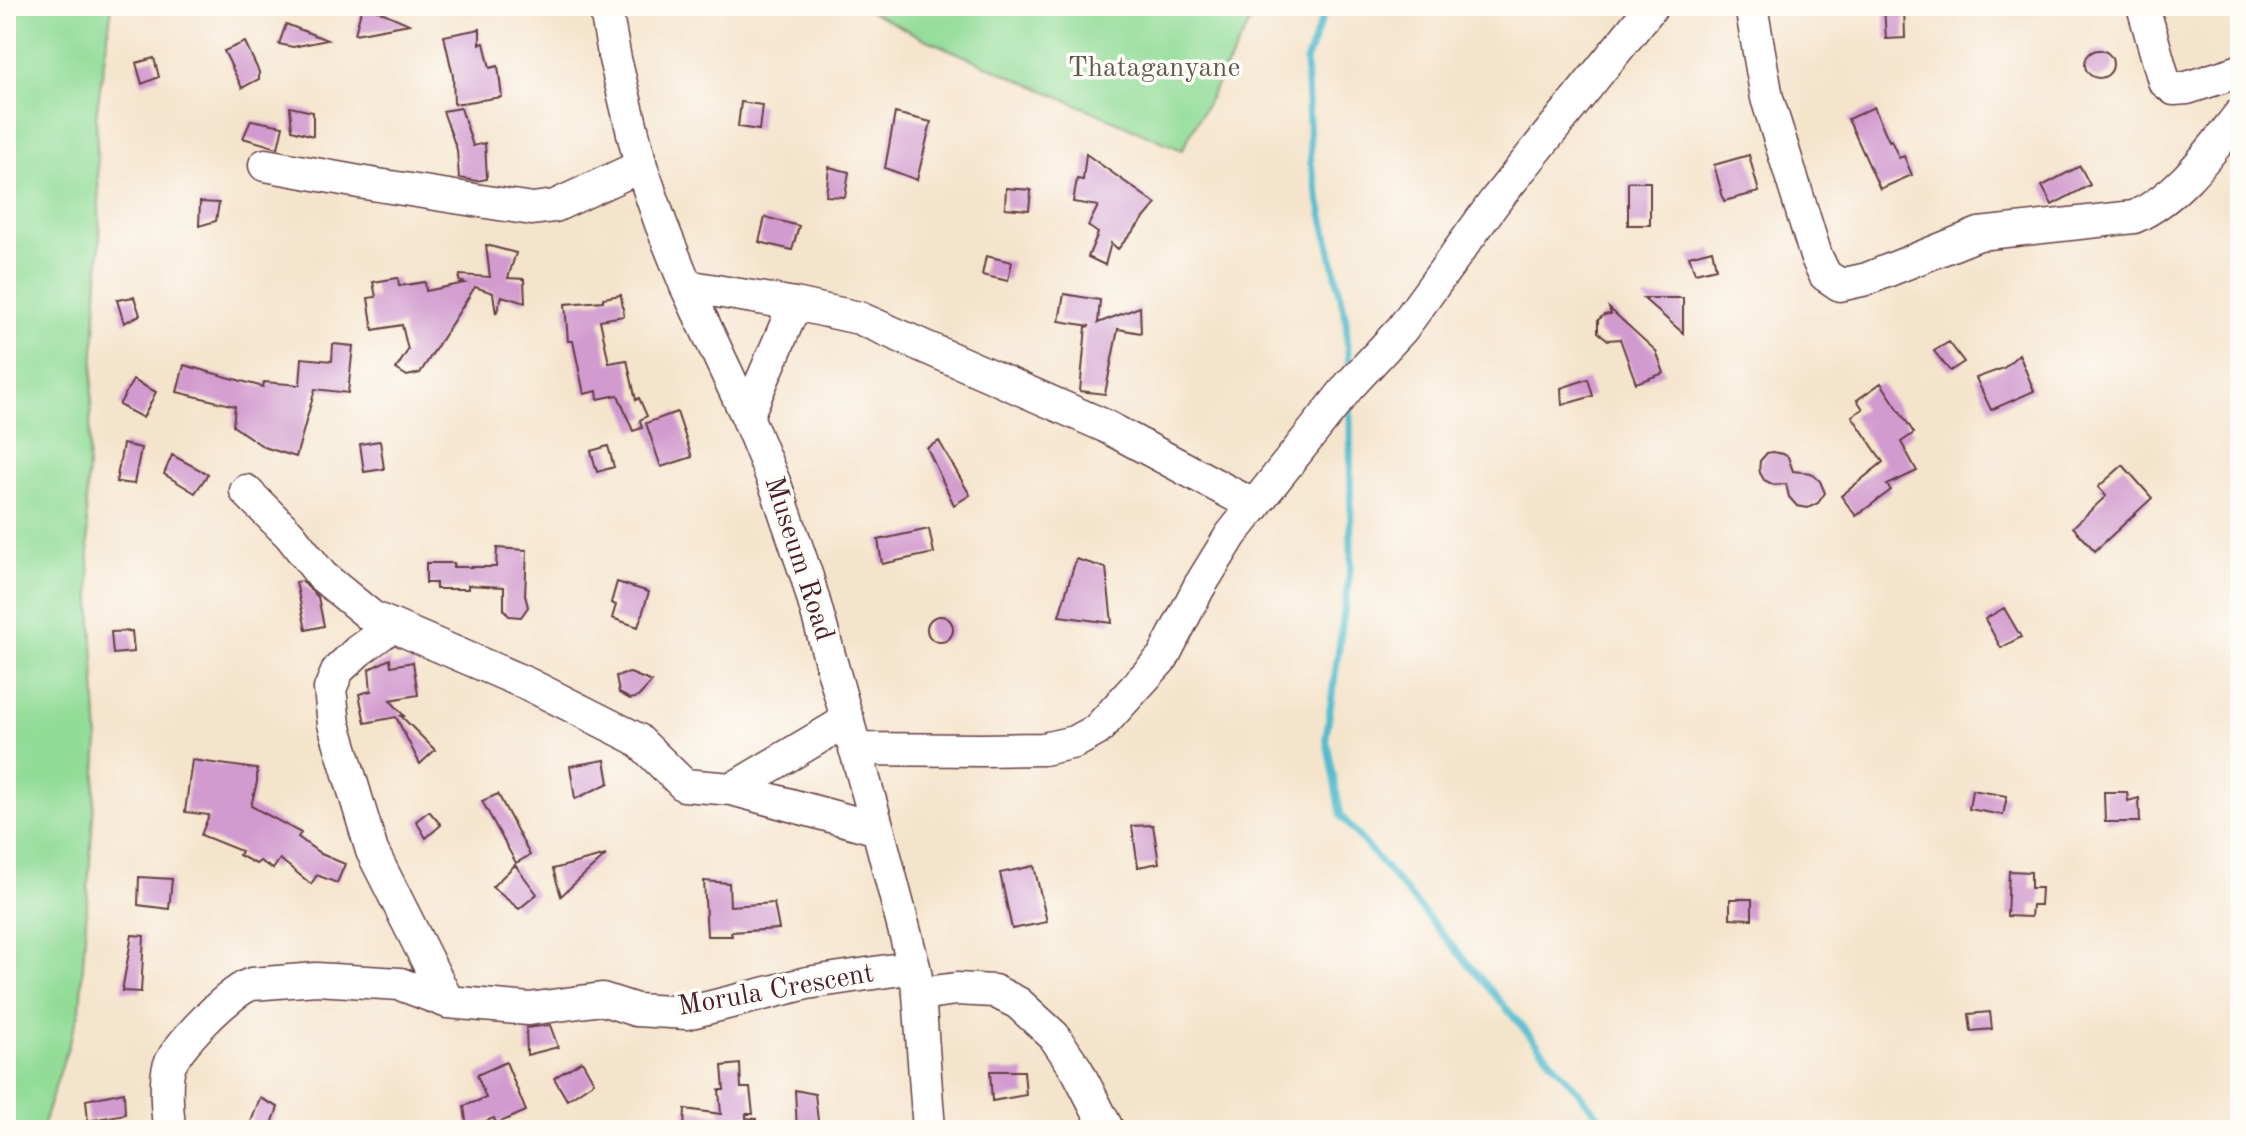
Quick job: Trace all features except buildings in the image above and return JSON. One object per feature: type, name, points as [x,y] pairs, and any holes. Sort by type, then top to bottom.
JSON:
[{"type":"street","name":"Museum Road","points":[[605,6],[641,166],[661,224],[686,286],[747,416],[807,577],[878,829],[916,980],[929,1130]]},
{"type":"street","points":[[732,789],[852,735],[1043,749],[1075,742],[1097,730],[1163,657],[1199,587],[1231,535],[1349,386],[1402,329],[1495,201],[1652,6]]},
{"type":"street","points":[[1751,6],[1767,98],[1811,241],[1825,275],[1840,285],[1867,279],[1979,234],[2134,217],[2154,208],[2168,196],[2205,158],[2240,114]]},
{"type":"street","points":[[2143,6],[2164,81],[2174,89],[2187,88],[2240,71]]},
{"type":"street","points":[[265,165],[532,209],[555,206],[641,166]]},
{"type":"street","points":[[686,286],[859,318],[1105,426],[1255,506]]},
{"type":"street","points":[[747,416],[795,304]]},
{"type":"street","points":[[246,491],[290,535],[322,576],[372,617],[530,685],[637,739],[684,785],[732,789],[878,829]]},
{"type":"street","points":[[392,626],[338,670],[330,689],[334,724],[372,851],[448,1002]]},
{"type":"street","name":"Morula Crescent","points":[[170,1130],[167,1116],[168,1068],[216,1008],[242,987],[252,984],[316,979],[400,984],[448,1002],[529,1009],[602,999],[636,1010],[687,1013],[807,983],[916,980],[956,989],[994,991],[1018,1003],[1054,1036],[1077,1070],[1108,1130]]},
{"type":"green space","points":[[6,6],[112,6],[96,116],[100,240],[86,503],[98,741],[80,1010],[41,1130],[6,1130]]},
{"type":"green space","name":"Thataganyane","points":[[860,6],[1259,6],[1182,150],[923,38]]},
{"type":"waterway","points":[[1327,6],[1306,61],[1311,163],[1346,320],[1349,372]]},
{"type":"waterway","points":[[1350,404],[1351,564],[1326,737],[1341,816],[1611,1130]]}]
